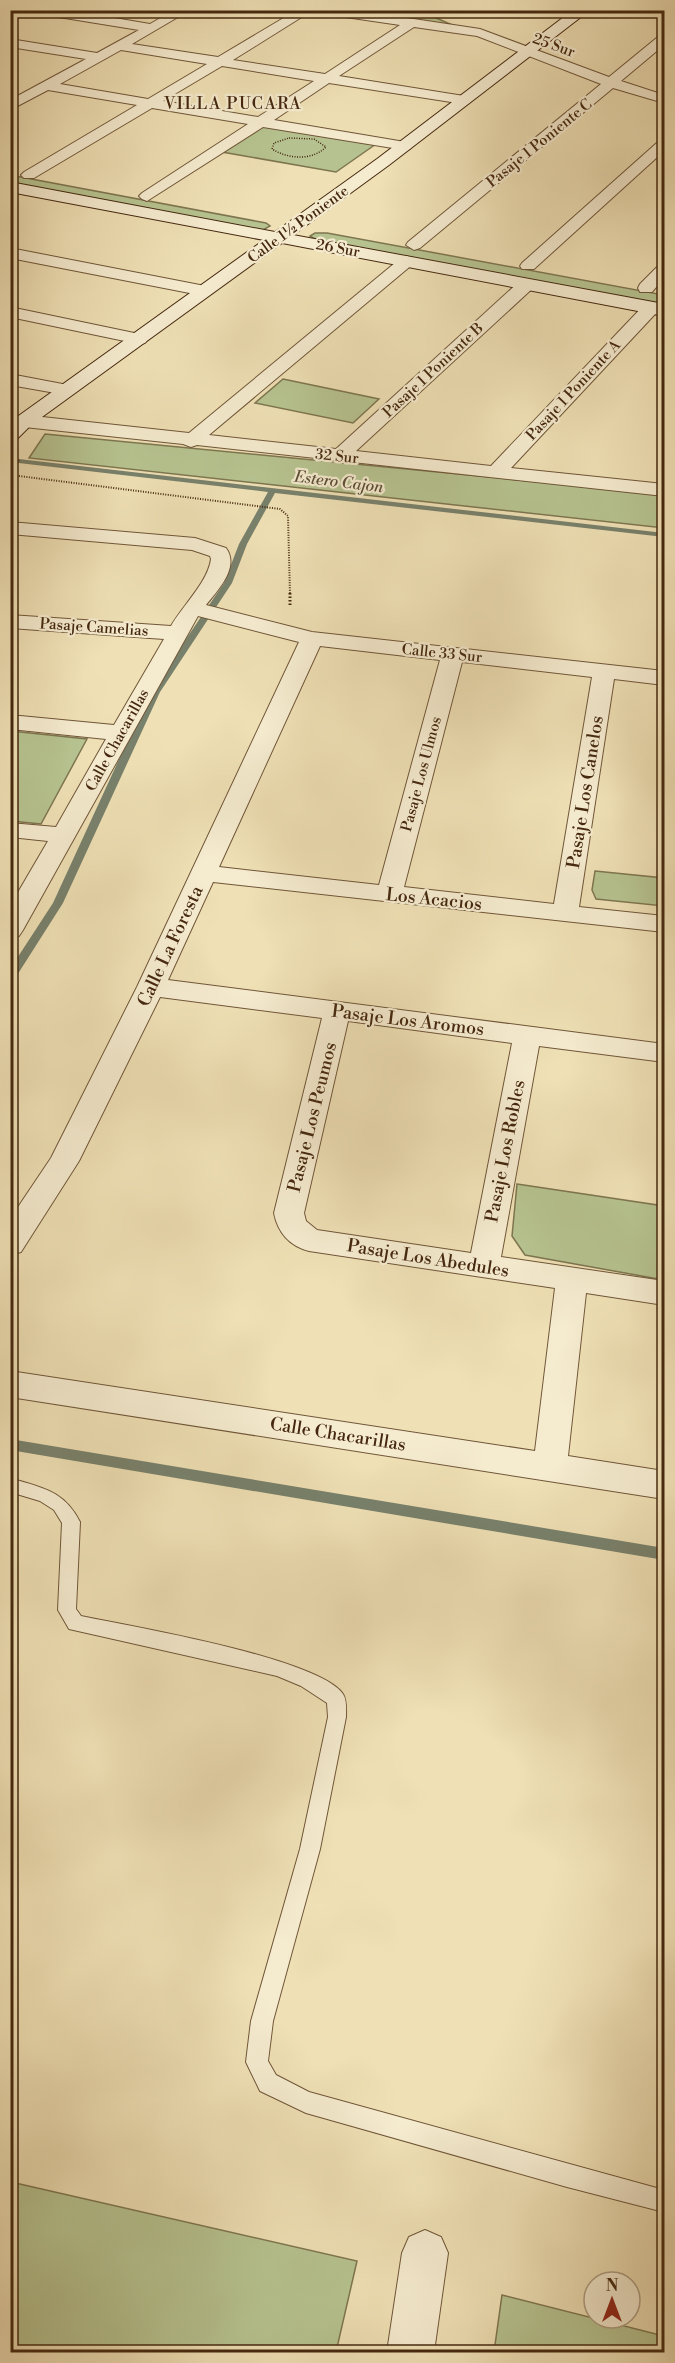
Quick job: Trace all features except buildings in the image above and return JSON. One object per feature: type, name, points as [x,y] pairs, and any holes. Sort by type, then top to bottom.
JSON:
[{"type":"street","points":[[40,10],[153,27]]},
{"type":"street","points":[[10,106],[184,10]]},
{"type":"street","points":[[28,175],[307,10]]},
{"type":"street","name":"25 Sur","points":[[325,10],[480,33],[612,83],[664,99]]},
{"type":"street","points":[[429,10],[480,33]]},
{"type":"street","points":[[554,10],[578,14]]},
{"type":"street","name":"Calle 1½ Poniente","points":[[15,426],[280,238],[578,14]]},
{"type":"street","points":[[147,196],[412,23]]},
{"type":"street","name":"Pasaje 1 Poniente C","points":[[191,441],[664,39]]},
{"type":"street","points":[[10,43],[99,57]]},
{"type":"street","points":[[119,46],[464,100]]},
{"type":"street","points":[[20,87],[43,88],[150,103],[405,146]]},
{"type":"street","name":"Pasaje 1 Poniente B","points":[[340,456],[524,272],[664,144]]},
{"type":"street","name":"26 Sur","points":[[10,171],[296,225],[411,253],[436,250]]},
{"type":"street","name":"26 Sur","points":[[10,187],[280,238],[411,253],[524,272],[658,309]]},
{"type":"street","points":[[10,253],[205,291]]},
{"type":"street","points":[[646,288],[664,269]]},
{"type":"street","name":"26 Sur","points":[[524,272],[549,270]]},
{"type":"street","points":[[624,284],[664,292]]},
{"type":"street","name":"Pasaje 1 Poniente A","points":[[496,472],[658,309]]},
{"type":"street","points":[[10,312],[139,339]]},
{"type":"street","points":[[10,378],[67,390]]},
{"type":"street","name":"32 Sur","points":[[15,426],[191,441],[496,472],[661,485]]},
{"type":"street","name":"Calle Chacarillas","points":[[10,528],[195,544],[219,552],[222,558],[222,567],[192,608],[10,930]]},
{"type":"street","name":"Calle 33 Sur","points":[[192,608],[301,636],[664,678]]},
{"type":"street","name":"Pasaje Camelias","points":[[10,621],[178,633]]},
{"type":"street","name":"Calle La Foresta","points":[[10,1244],[64,1161],[151,987],[204,873],[301,636]]},
{"type":"street","name":"Pasaje Los Ulmos","points":[[389,894],[453,654]]},
{"type":"street","name":"Pasaje Los Canelos","points":[[565,913],[604,671]]},
{"type":"street","points":[[10,722],[120,733]]},
{"type":"street","points":[[10,830],[64,835]]},
{"type":"street","name":"Los Acacios","points":[[204,873],[664,924]]},
{"type":"street","name":"Pasaje Los Aromos","points":[[151,987],[664,1053]]},
{"type":"street","name":"Pasaje Los Peumos","points":[[290,1223],[289,1213],[337,1011]]},
{"type":"street","name":"Pasaje Los Robles","points":[[484,1266],[527,1036]]},
{"type":"street","name":"Pasaje Los Abedules","points":[[290,1223],[297,1232],[309,1240],[664,1293]]},
{"type":"street","points":[[549,1467],[572,1280]]},
{"type":"street","name":"Calle Chacarillas","points":[[10,1384],[664,1485]]},
{"type":"street","points":[[410,2352],[425,2253]]},
{"type":"lane","points":[[10,1485],[46,1496],[60,1506],[71,1522],[67,1610],[75,1623],[144,1636],[282,1669],[319,1684],[336,1699],[337,1717],[310,1849],[262,2021],[257,2062],[268,2083],[306,2102],[664,2201]]},
{"type":"path","points":[[15,468],[11,475],[264,505],[280,509],[288,516],[301,636]]},
{"type":"green space","points":[[340,11],[420,11],[457,27]]},
{"type":"green space","points":[[265,125],[376,144],[336,172],[222,152]]},
{"type":"green space","points":[[10,175],[266,223],[270,226],[263,230],[250,229],[11,184]]},
{"type":"green space","points":[[315,233],[327,233],[664,295],[664,305],[318,241],[310,236]]},
{"type":"green space","points":[[283,379],[379,399],[353,423],[255,403]]},
{"type":"green space","points":[[45,434],[664,494],[664,528],[29,458]]},
{"type":"green space","points":[[11,731],[87,739],[41,824],[11,821]]},
{"type":"green space","points":[[595,871],[664,878],[664,906],[596,899],[592,890]]},
{"type":"green space","points":[[517,1184],[664,1206],[664,1280],[525,1255],[512,1236]]},
{"type":"green space","points":[[11,2182],[357,2261],[336,2352],[11,2352]]},
{"type":"green space","points":[[502,2295],[582,2315],[582,2330],[640,2330],[664,2336],[664,2352],[494,2352]]},
{"type":"waterway","name":"Estero Cajon","points":[[10,460],[273,490]]},
{"type":"waterway","points":[[10,978],[58,903],[155,692],[228,583],[243,544],[273,490]]},
{"type":"waterway","name":"Estero Cajon","points":[[273,490],[664,535]]},
{"type":"waterway","points":[[10,1444],[664,1554]]},
{"type":"district","name":"VILLA PUCARA","points":[[233,103]]}]
